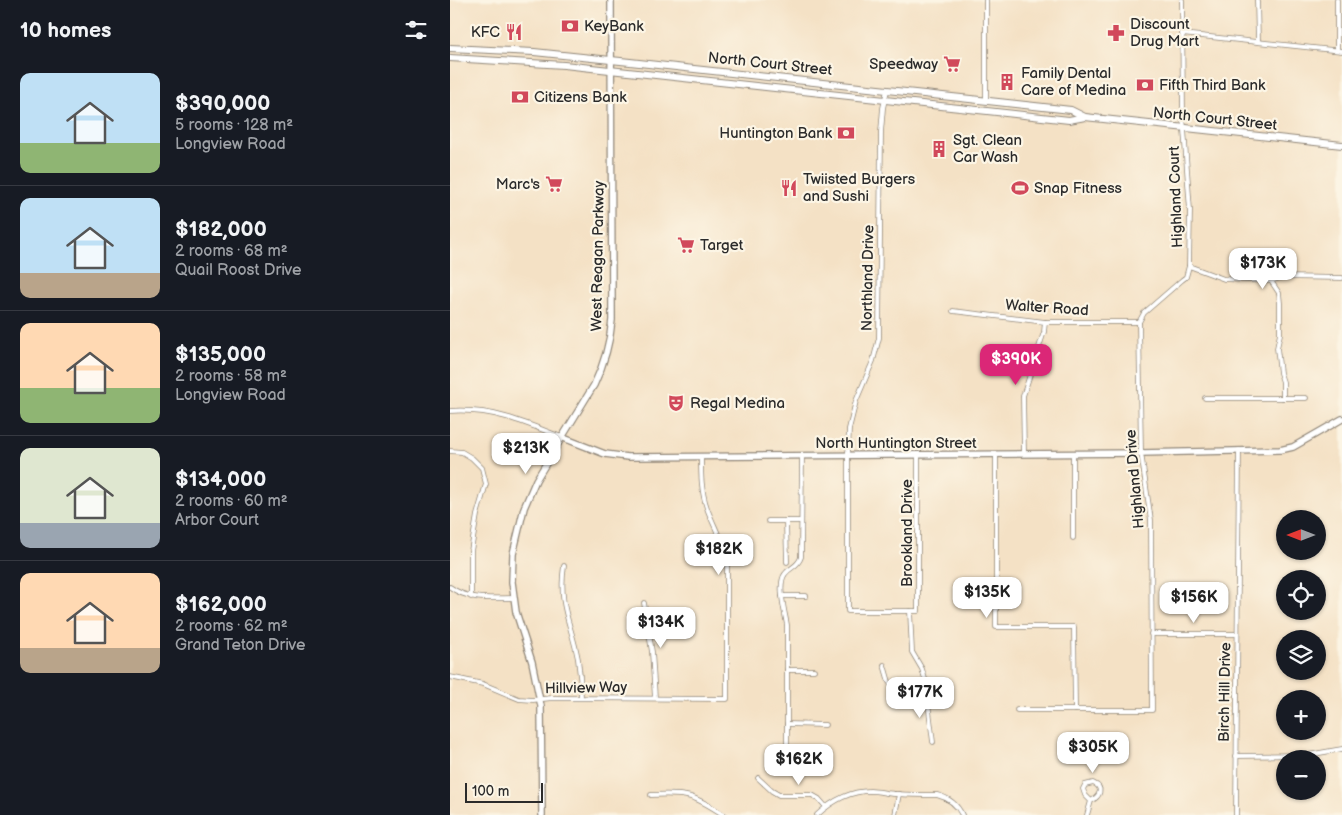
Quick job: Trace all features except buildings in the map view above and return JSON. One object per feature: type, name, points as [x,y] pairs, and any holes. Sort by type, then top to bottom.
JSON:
[{"type":"main road","name":"North Court Street","points":[[450,48],[534,52],[612,60],[1070,110],[1085,116],[1342,145]]},
{"type":"main road","name":"North Court Street","points":[[450,58],[530,62],[612,70],[1069,120],[1085,116]]},
{"type":"street","name":"West Reagan Parkway","points":[[542,815],[540,699],[514,598],[513,554],[521,516],[536,480],[600,372],[611,332],[611,0]]},
{"type":"street","points":[[986,0],[986,101]]},
{"type":"street","name":"Highland Court","points":[[1182,0],[1184,128],[1190,210],[1190,266]]},
{"type":"street","points":[[1258,0],[1258,41]]},
{"type":"street","points":[[1337,0],[1337,50]]},
{"type":"street","points":[[1182,34],[1342,51]]},
{"type":"street","name":"Northland Drive","points":[[886,90],[881,132],[880,332],[873,361],[859,393],[849,429],[848,611],[910,611]]},
{"type":"street","points":[[1139,322],[1144,313],[1186,277],[1190,266],[1218,278],[1271,280],[1283,277],[1342,278]]},
{"type":"street","points":[[1271,280],[1279,293],[1280,334],[1277,348],[1283,382],[1283,398]]},
{"type":"street","name":"Walter Road","points":[[953,311],[1045,322],[1139,322]]},
{"type":"street","points":[[1024,454],[1022,396],[1044,332],[1045,322]]},
{"type":"street","name":"Highland Drive","points":[[1075,710],[1152,710],[1151,514],[1141,453],[1139,322]]},
{"type":"street","points":[[1204,398],[1306,398]]},
{"type":"street","name":"North Huntington Street","points":[[450,411],[480,411],[508,416],[595,451],[616,456],[701,457],[1280,450],[1293,447],[1342,419]]},
{"type":"street","name":"Birch Hill Drive","points":[[1236,815],[1239,450]]},
{"type":"street","points":[[450,451],[462,452],[472,458],[482,468],[486,484],[477,515],[471,552],[471,596]]},
{"type":"street","points":[[996,454],[996,627],[1074,627],[1075,710],[1017,710]]},
{"type":"street","points":[[1073,454],[1074,538]]},
{"type":"street","name":"Brookland Drive","points":[[910,611],[918,611],[918,455]]},
{"type":"street","points":[[787,744],[786,625],[782,596],[783,577],[797,566],[801,557],[802,456]]},
{"type":"street","name":"Hillview Way","points":[[450,677],[484,684],[519,699],[727,699],[727,559],[721,538],[706,505],[701,481],[701,457]]},
{"type":"street","points":[[786,521],[787,562]]},
{"type":"street","points":[[768,522],[802,521]]},
{"type":"street","points":[[564,566],[562,599],[578,658],[581,698]]},
{"type":"street","points":[[450,587],[471,596],[514,598]]},
{"type":"street","points":[[782,596],[806,596]]},
{"type":"street","points":[[644,602],[652,652],[655,698]]},
{"type":"street","points":[[910,611],[912,652],[922,670],[933,742]]},
{"type":"street","points":[[1151,634],[1237,634]]},
{"type":"street","points":[[884,665],[889,682],[898,692],[927,693]]},
{"type":"street","points":[[787,670],[814,670]]},
{"type":"street","points":[[787,724],[825,725]]},
{"type":"street","points":[[1236,756],[1308,755],[1342,749]]},
{"type":"street","points":[[758,778],[779,795],[812,795],[819,799],[826,807]]},
{"type":"street","points":[[1087,815],[1091,801],[1099,796],[1100,793],[1099,788],[1094,783],[1085,785],[1083,789],[1084,795],[1091,801]]},
{"type":"street","points":[[817,815],[843,797],[862,791],[944,796],[954,803],[962,815]]},
{"type":"street","points":[[895,815],[900,794]]},
{"type":"street","points":[[651,795],[688,795],[705,802],[724,815]]},
{"type":"place","name":"KeyBank","points":[[570,26]]},
{"type":"place","name":"KFC","points":[[514,32]]},
{"type":"place","name":"Discount Drug Mart","points":[[1116,33]]},
{"type":"place","name":"Speedway","points":[[952,64]]},
{"type":"place","name":"Family Dental Care of Medina","points":[[1007,82]]},
{"type":"place","name":"Fifth Third Bank","points":[[1145,85]]},
{"type":"place","name":"Citizens Bank","points":[[520,97]]},
{"type":"place","name":"Huntington Bank","points":[[846,133]]},
{"type":"place","name":"Sgt. Clean Car Wash","points":[[939,149]]},
{"type":"place","name":"Marc's","points":[[554,184]]},
{"type":"place","name":"Twiisted Burgers and Sushi","points":[[789,188]]},
{"type":"place","name":"Snap Fitness","points":[[1020,188]]},
{"type":"place","name":"Target","points":[[686,245]]},
{"type":"place","name":"Regal Medina","points":[[676,403]]}]
